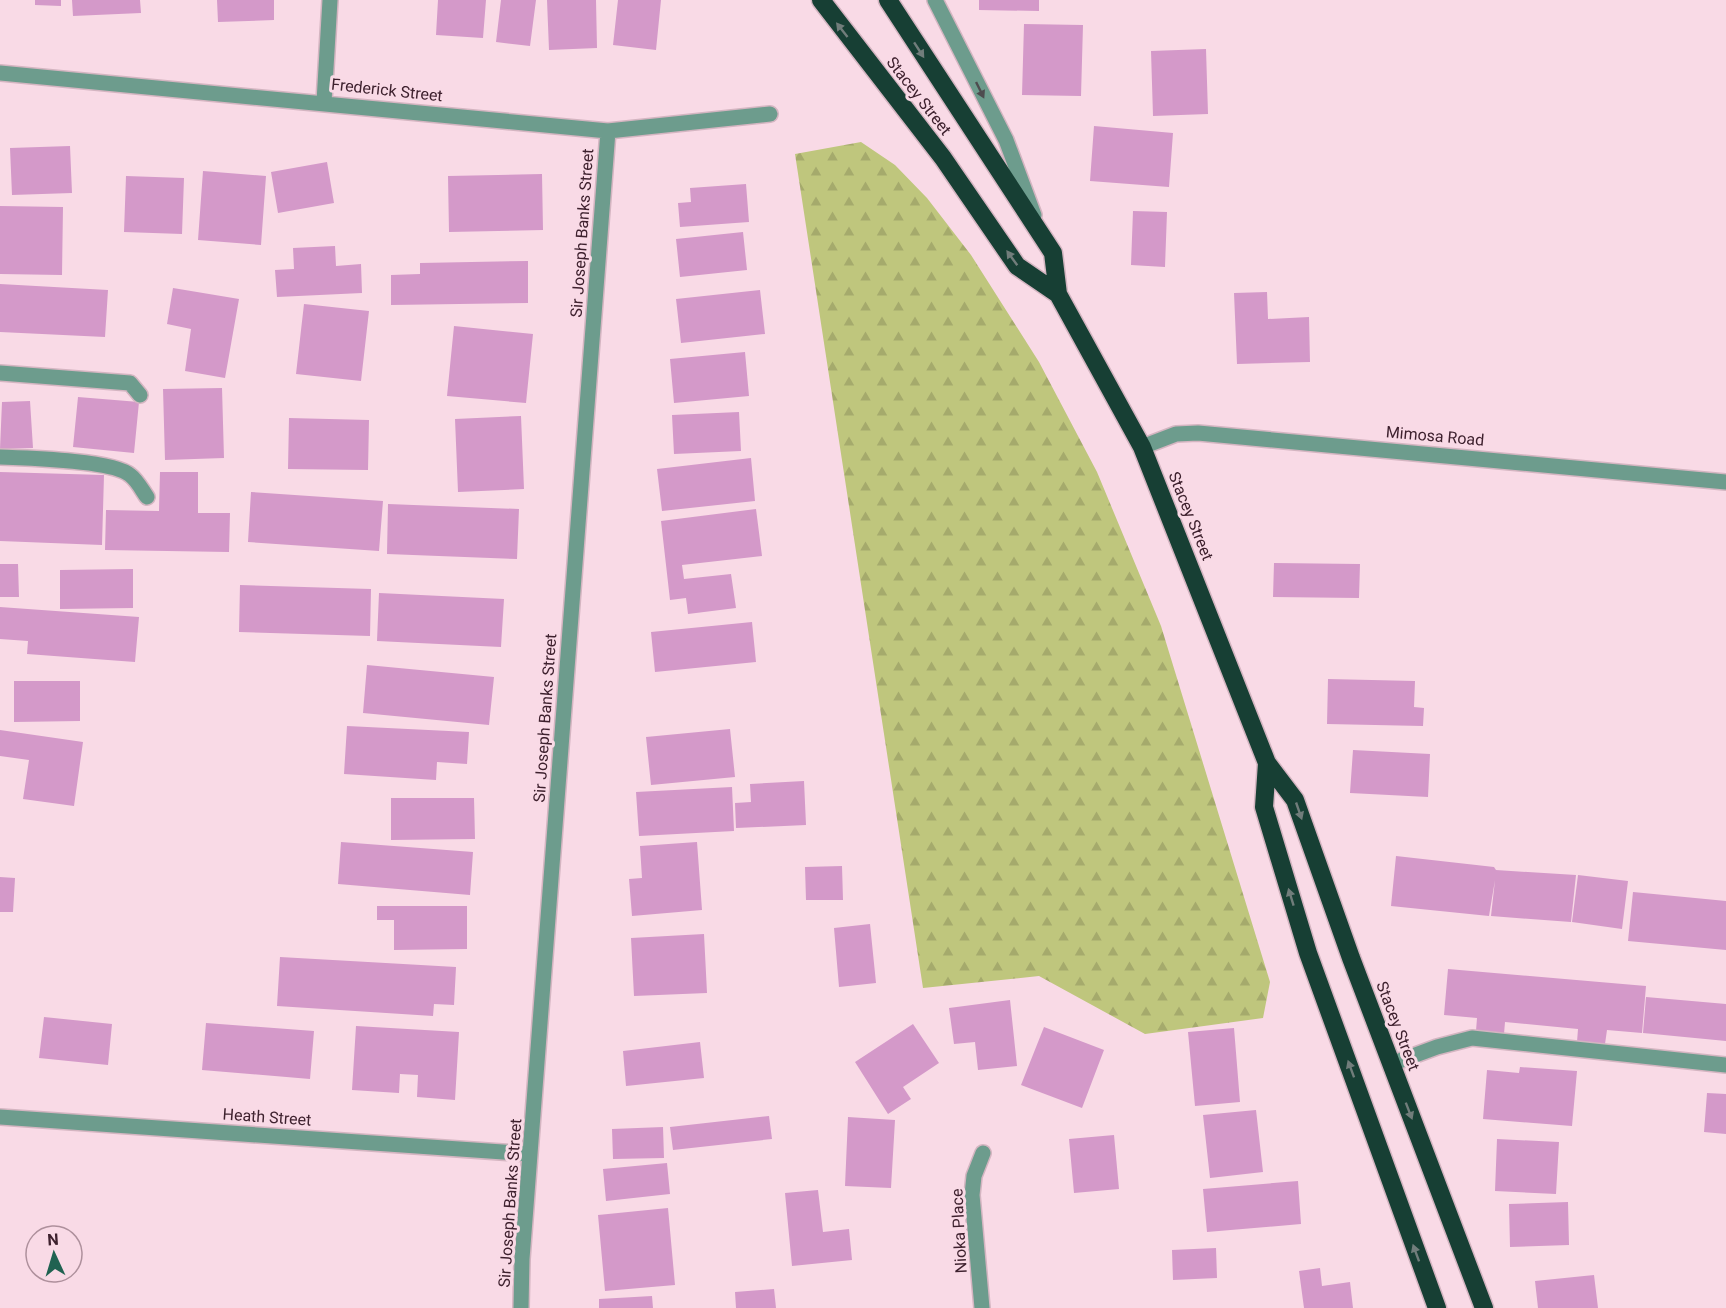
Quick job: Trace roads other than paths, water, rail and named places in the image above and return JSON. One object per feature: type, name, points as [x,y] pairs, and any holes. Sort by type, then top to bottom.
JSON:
[{"type":"highway","name":"Stacey Street","points":[[821,0],[943,158],[1017,266],[1058,294]]},
{"type":"highway","name":"Stacey Street","points":[[888,0],[973,133],[1039,228],[1053,253],[1058,294],[1142,447],[1180,537],[1267,763],[1295,800],[1391,1064],[1484,1308]]},
{"type":"highway","name":"Stacey Street","points":[[1267,763],[1264,807],[1308,953],[1437,1308]]},
{"type":"street","points":[[324,102],[330,0]]},
{"type":"street","name":"Stacey Street","points":[[935,0],[1006,140],[1039,228]]},
{"type":"street","name":"Frederick Street","points":[[0,72],[608,131],[770,114]]},
{"type":"street","name":"Sir Joseph Banks Street","points":[[521,1308],[522,1259],[608,131]]},
{"type":"street","points":[[0,372],[130,383],[140,395]]},
{"type":"street","name":"Mimosa Road","points":[[1142,447],[1176,434],[1198,432],[1726,482]]},
{"type":"street","points":[[0,457],[117,468],[129,474],[147,497]]},
{"type":"street","points":[[1391,1064],[1437,1047],[1472,1038],[1726,1065]]},
{"type":"street","name":"Heath Street","points":[[0,1117],[530,1154]]},
{"type":"street","name":"Nioka Place","points":[[982,1308],[972,1195],[974,1176],[983,1153]]}]
